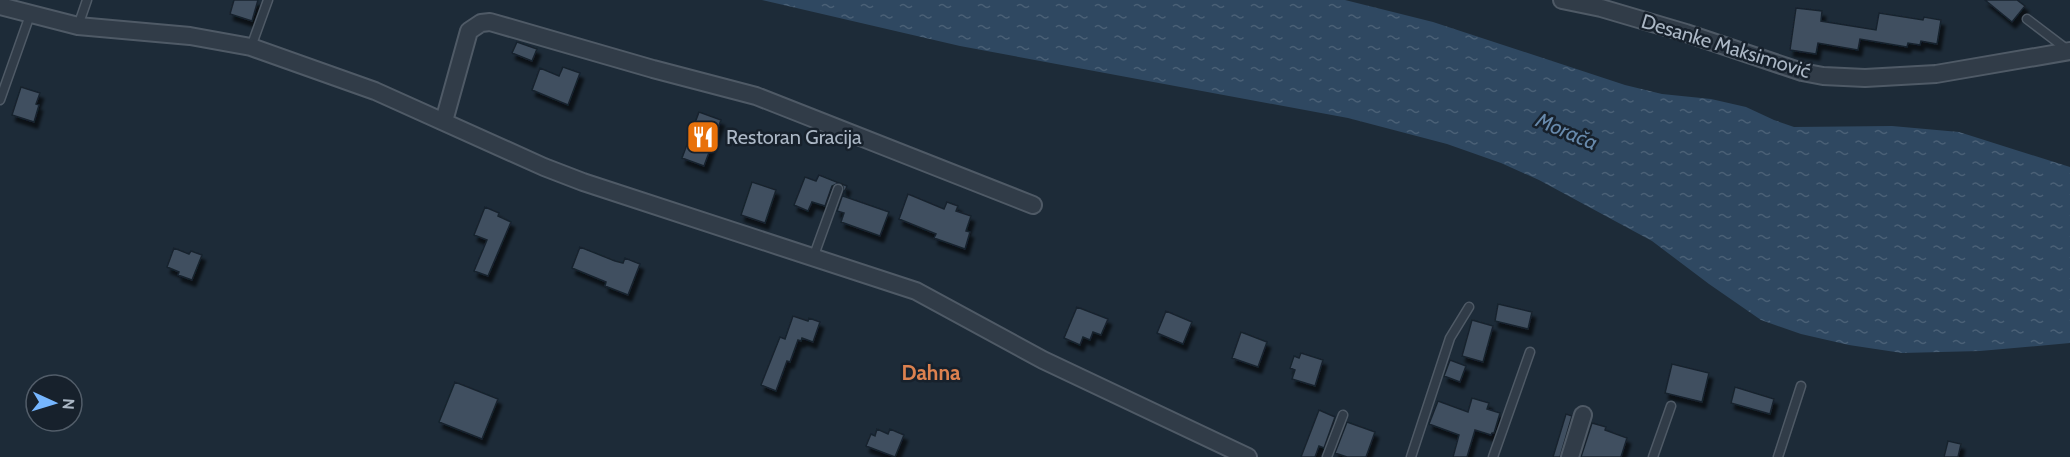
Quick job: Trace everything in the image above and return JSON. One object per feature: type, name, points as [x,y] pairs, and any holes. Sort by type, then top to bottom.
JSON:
[{"type":"street","name":"Desanke Maksimović","points":[[1562,0],[1602,4],[1802,72],[1823,76],[1865,78],[1936,74],[2070,51]]},
{"type":"street","points":[[0,6],[78,26],[190,36],[251,47],[375,91],[544,167],[583,182],[902,285],[1043,360],[1240,455]]},
{"type":"street","points":[[444,121],[469,31],[481,22],[490,22],[756,96],[1033,205]]},
{"type":"street","points":[[1570,457],[1582,415]]},
{"type":"lane","points":[[78,26],[87,0]]},
{"type":"lane","points":[[251,47],[268,0]]},
{"type":"lane","points":[[0,100],[30,15]]},
{"type":"lane","points":[[2027,19],[2070,51]]},
{"type":"lane","points":[[813,258],[838,189]]},
{"type":"lane","points":[[1411,457],[1450,338],[1469,307]]},
{"type":"lane","points":[[1493,457],[1530,352]]},
{"type":"lane","points":[[1778,457],[1801,386]]},
{"type":"lane","points":[[1653,457],[1671,406]]},
{"type":"lane","points":[[1327,457],[1343,415]]},
{"type":"water","name":"Morača","points":[[762,0],[1345,0],[1433,22],[1625,85],[1662,94],[1711,99],[1746,107],[1794,127],[1892,126],[1959,132],[2070,167],[2070,343],[1980,351],[1902,353],[1849,345],[1801,334],[1761,320],[1652,241],[1539,180],[1501,163],[1447,144],[1348,118],[960,46]]},
{"type":"building","points":[[234,0],[258,0],[252,21],[230,14]]},
{"type":"building","points":[[1985,0],[2017,0],[2025,6],[2012,22]]},
{"type":"building","points":[[1796,8],[1822,11],[1821,21],[1876,30],[1879,13],[1923,20],[1924,17],[1941,20],[1937,44],[1921,41],[1920,45],[1908,43],[1907,47],[1860,39],[1858,50],[1818,43],[1816,54],[1790,50]]},
{"type":"building","points":[[517,42],[537,49],[532,61],[512,53]]},
{"type":"building","points":[[563,67],[580,73],[568,105],[532,90],[540,68],[559,76]]},
{"type":"building","points":[[21,87],[40,93],[34,122],[12,115]]},
{"type":"building","points":[[699,112],[721,120],[704,166],[682,158]]},
{"type":"building","points":[[819,175],[839,183],[832,186],[825,206],[812,202],[808,211],[794,205],[805,177],[816,181]]},
{"type":"building","points":[[752,182],[776,190],[765,223],[741,215]]},
{"type":"building","points":[[842,184],[847,186],[843,196],[889,212],[880,236],[841,222],[844,213],[837,211],[844,191]]},
{"type":"building","points":[[908,194],[944,209],[947,202],[958,206],[956,211],[971,216],[966,231],[970,232],[965,249],[934,238],[936,234],[899,219]]},
{"type":"building","points":[[485,207],[511,222],[488,276],[474,271],[487,240],[474,235]]},
{"type":"building","points":[[580,247],[615,261],[623,263],[625,258],[640,264],[628,295],[605,286],[606,282],[572,268]]},
{"type":"building","points":[[174,248],[189,254],[191,251],[202,255],[192,280],[178,275],[179,272],[167,267]]},
{"type":"building","points":[[1498,304],[1532,312],[1528,329],[1495,321]]},
{"type":"building","points":[[1077,307],[1108,319],[1101,335],[1093,332],[1090,340],[1083,337],[1080,345],[1064,338]]},
{"type":"building","points":[[1166,311],[1192,322],[1183,344],[1157,333]]},
{"type":"building","points":[[793,316],[820,322],[813,342],[802,338],[801,341],[798,340],[776,391],[761,385],[780,337],[785,339]]},
{"type":"building","points":[[1472,320],[1493,326],[1483,362],[1462,356]]},
{"type":"building","points":[[1241,332],[1267,342],[1258,367],[1232,358]]},
{"type":"building","points":[[1301,353],[1323,360],[1315,386],[1292,379],[1295,370],[1290,368],[1294,356],[1299,358]]},
{"type":"building","points":[[1450,360],[1466,366],[1460,382],[1444,376]]},
{"type":"building","points":[[1672,364],[1709,373],[1702,402],[1665,393]]},
{"type":"building","points":[[455,382],[498,399],[482,439],[439,422]]},
{"type":"building","points":[[1735,387],[1774,399],[1770,414],[1731,403]]},
{"type":"building","points":[[1472,398],[1489,403],[1487,409],[1500,413],[1494,433],[1491,435],[1475,430],[1467,457],[1453,457],[1459,435],[1429,424],[1438,401],[1468,412]]},
{"type":"building","points":[[1319,410],[1335,417],[1324,448],[1319,446],[1315,457],[1301,457]]},
{"type":"building","points":[[1566,414],[1572,416],[1560,457],[1553,457]]},
{"type":"building","points":[[1347,422],[1375,432],[1366,457],[1347,457],[1335,453]]},
{"type":"building","points":[[1592,423],[1606,427],[1605,430],[1627,438],[1621,457],[1581,457]]},
{"type":"building","points":[[877,429],[888,434],[890,429],[904,435],[895,457],[866,446],[871,434],[875,436]]},
{"type":"building","points":[[1948,441],[1961,444],[1958,457],[1944,457]]},
{"type":"place","name":"Restoran Gracija","points":[[703,137]]},
{"type":"district","name":"Dahna","points":[[931,372]]}]
